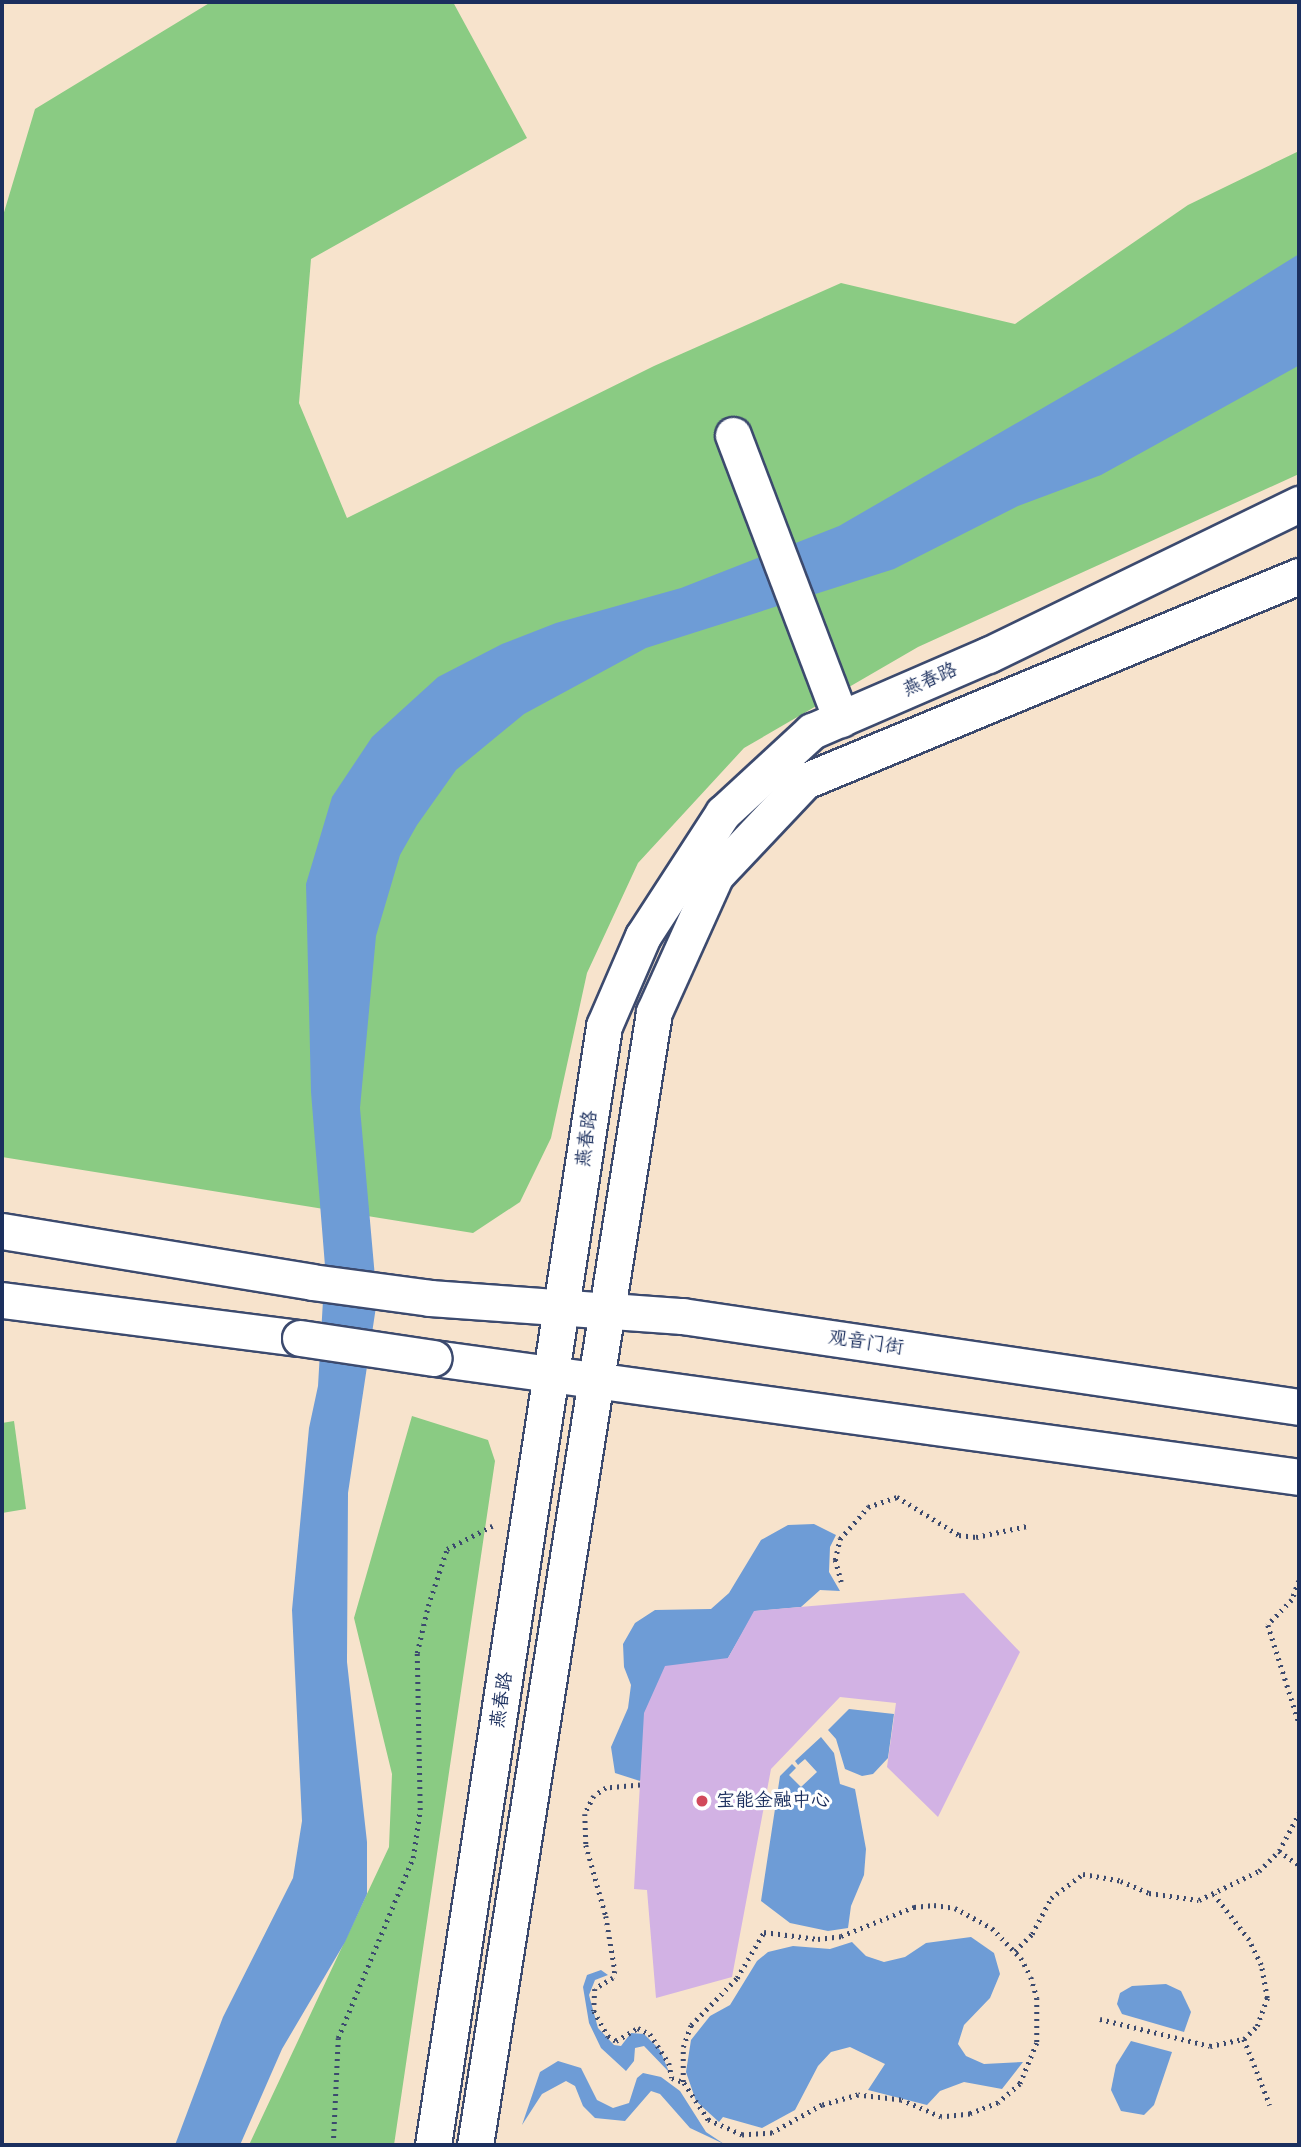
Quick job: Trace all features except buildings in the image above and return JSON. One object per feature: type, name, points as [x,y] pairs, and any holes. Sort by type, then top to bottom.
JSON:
[{"type":"street","points":[[733,435],[841,719]]},
{"type":"street","name":"燕春路","points":[[433,2145],[604,1026],[643,936],[723,813],[812,731],[988,655],[1299,504]]},
{"type":"street","points":[[475,2145],[654,1012],[716,875],[805,781],[1299,576]]},
{"type":"street","name":"观音门街","points":[[2,1231],[312,1282],[430,1298],[692,1318],[1299,1407]]},
{"type":"street","points":[[2,1300],[300,1338],[552,1377],[1299,1477]]},
{"type":"path","points":[[841,1581],[835,1560],[840,1539],[868,1507],[897,1497],[959,1535],[976,1537],[1027,1526]]},
{"type":"path","points":[[333,2145],[338,2038],[413,1858],[420,1811],[416,1653],[428,1605],[447,1549],[496,1524]]},
{"type":"path","points":[[1299,1581],[1292,1600],[1268,1625],[1299,1723]]},
{"type":"path","points":[[640,1785],[606,1788],[594,1796],[585,1814],[586,1845],[606,1916],[615,1971],[613,1978],[595,1989],[594,2011],[608,2036],[616,2041],[638,2028],[650,2034],[669,2063],[672,2078],[682,2082],[708,2120],[742,2135],[772,2133],[822,2105],[858,2095],[901,2100],[941,2117],[989,2106],[1020,2084],[1037,2043],[1037,1998],[1015,1951],[973,1917],[934,1905],[915,1908],[841,1937],[818,1940],[764,1932],[737,1978],[691,2025],[683,2047],[682,2082]]},
{"type":"path","points":[[1015,1951],[1032,1934],[1051,1898],[1083,1874],[1175,1899],[1199,1900],[1259,1871],[1279,1851],[1299,1813]]},
{"type":"path","points":[[1279,1851],[1299,1865]]},
{"type":"path","points":[[1100,2019],[1210,2046],[1244,2039],[1261,2017],[1266,1983],[1249,1940],[1214,1895]]},
{"type":"path","points":[[1244,2039],[1270,2105]]},
{"type":"green space","points":[[211,2],[453,2],[527,138],[311,259],[299,403],[347,518],[654,366],[841,283],[1015,324],[1188,205],[1299,151],[1299,474],[918,647],[744,748],[638,863],[587,973],[551,1138],[520,1202],[473,1233],[2,1157],[2,219],[35,109]]},
{"type":"green space","points":[[412,1416],[488,1440],[495,1461],[394,2145],[249,2145],[389,1847],[392,1774],[354,1618]]},
{"type":"green space","points":[[14,1421],[26,1509],[2,1513],[2,1423]]},
{"type":"water","points":[[1299,254],[1298,366],[1101,475],[1018,506],[894,569],[646,648],[524,714],[456,770],[417,825],[400,855],[376,936],[360,1108],[377,1300],[348,1493],[347,1662],[367,1842],[367,1894],[345,1942],[282,2049],[240,2145],[175,2145],[223,2017],[293,1878],[302,1821],[292,1610],[309,1428],[318,1386],[325,1266],[311,1092],[306,884],[332,797],[372,737],[438,677],[502,644],[556,623],[681,588],[839,526],[1174,332]]},
{"type":"water","points":[[814,1524],[836,1535],[830,1547],[829,1572],[840,1591],[820,1590],[801,1607],[755,1611],[728,1658],[640,1781],[615,1773],[611,1747],[628,1708],[631,1685],[624,1667],[623,1644],[635,1623],[655,1610],[711,1609],[729,1593],[761,1540],[788,1525]]},
{"type":"water","points":[[849,1709],[894,1714],[888,1758],[873,1774],[862,1776],[845,1769],[836,1739],[828,1730]]},
{"type":"water","points":[[821,1737],[834,1753],[840,1784],[855,1789],[866,1849],[864,1875],[851,1906],[848,1928],[828,1931],[790,1923],[761,1901],[780,1776],[792,1764],[796,1768],[789,1775],[801,1787],[817,1772],[805,1759],[798,1765],[795,1761]]},
{"type":"water","points":[[971,1937],[994,1953],[1000,1974],[990,1998],[964,2025],[958,2044],[966,2056],[984,2064],[1023,2062],[1002,2089],[964,2082],[940,2091],[927,2105],[868,2090],[885,2064],[850,2047],[831,2052],[818,2066],[795,2110],[762,2128],[723,2117],[719,2122],[696,2101],[686,2072],[691,2040],[710,2016],[730,2005],[757,1961],[768,1952],[793,1946],[830,1949],[852,1942],[866,1956],[884,1962],[905,1957],[926,1943]]},
{"type":"water","points":[[601,1970],[608,1975],[595,1980],[589,1995],[598,2028],[614,2045],[621,2046],[631,2033],[644,2034],[660,2050],[669,2072],[644,2046],[635,2048],[634,2061],[626,2071],[601,2048],[589,2023],[583,1987],[587,1975]]},
{"type":"water","points":[[1166,1984],[1181,1991],[1191,2012],[1184,2032],[1122,2014],[1117,2004],[1120,1993],[1132,1986]]},
{"type":"water","points":[[1131,2041],[1172,2052],[1154,2105],[1144,2115],[1121,2111],[1111,2090],[1116,2065]]},
{"type":"water","points":[[558,2061],[581,2068],[597,2100],[613,2108],[629,2103],[637,2078],[643,2073],[661,2077],[680,2091],[706,2132],[724,2144],[690,2128],[660,2094],[651,2091],[625,2121],[595,2118],[583,2106],[575,2086],[566,2081],[542,2094],[522,2125],[540,2072]]},
{"type":"place","name":"宝能金融中心","points":[[702,1801]]}]
